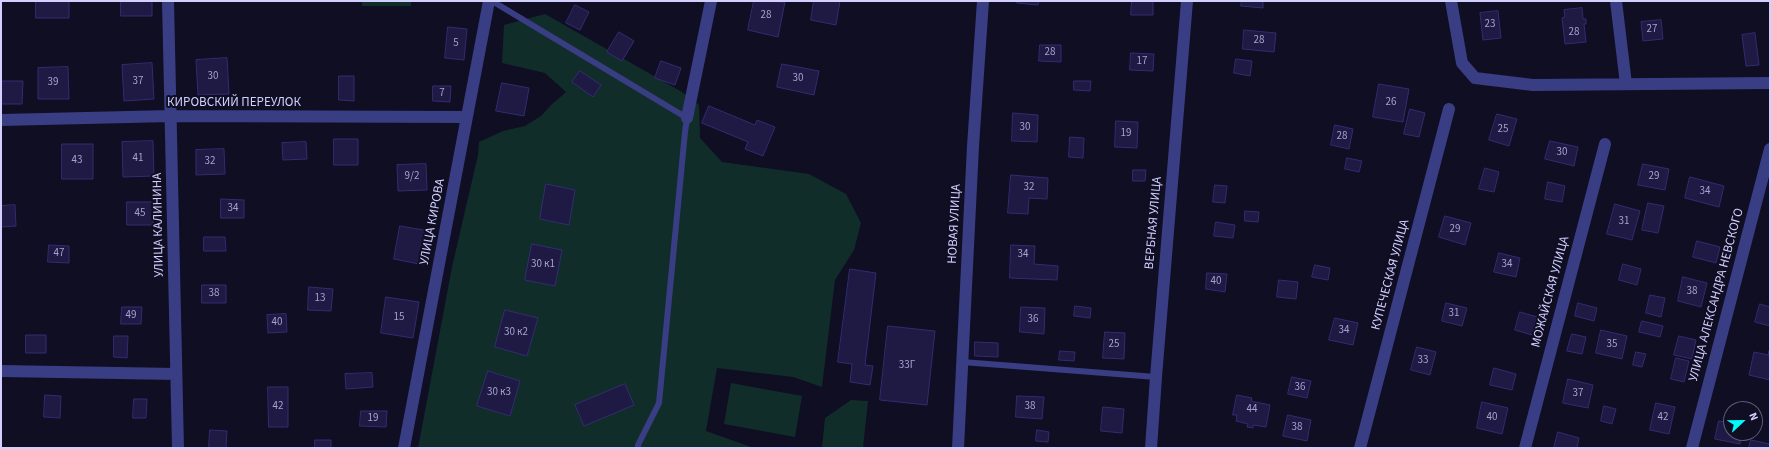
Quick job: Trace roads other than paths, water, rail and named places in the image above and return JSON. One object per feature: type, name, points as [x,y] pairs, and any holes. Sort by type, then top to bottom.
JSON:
[{"type":"street","name":"УЛИЦА КАЛИНИНА","points":[[168,1],[178,448]]},
{"type":"street","name":"УЛИЦА КИРОВА","points":[[404,448],[490,1]]},
{"type":"street","points":[[688,118],[711,1]]},
{"type":"street","name":"НОВАЯ УЛИЦА","points":[[958,448],[973,146],[983,1]]},
{"type":"street","name":"ВЕРБНАЯ УЛИЦА","points":[[1151,448],[1187,1]]},
{"type":"street","points":[[1451,1],[1462,63],[1475,78],[1533,85],[1770,83]]},
{"type":"street","points":[[1616,1],[1626,84]]},
{"type":"street","name":"КУПЕЧЕСКАЯ УЛИЦА","points":[[1360,448],[1449,108]]},
{"type":"street","name":"КИРОВСКИЙ ПЕРЕУЛОК","points":[[1,120],[171,116],[467,117]]},
{"type":"street","name":"МОЖАЙСКАЯ УЛИЦА","points":[[1525,448],[1605,144]]},
{"type":"street","name":"УЛИЦА АЛЕКСАНДРА НЕВСКОГО","points":[[1692,448],[1770,149]]},
{"type":"street","points":[[1,371],[176,374]]},
{"type":"lane","points":[[490,1],[688,118],[685,132],[659,403],[638,445],[638,448]]},
{"type":"lane","points":[[962,362],[1156,377]]}]
